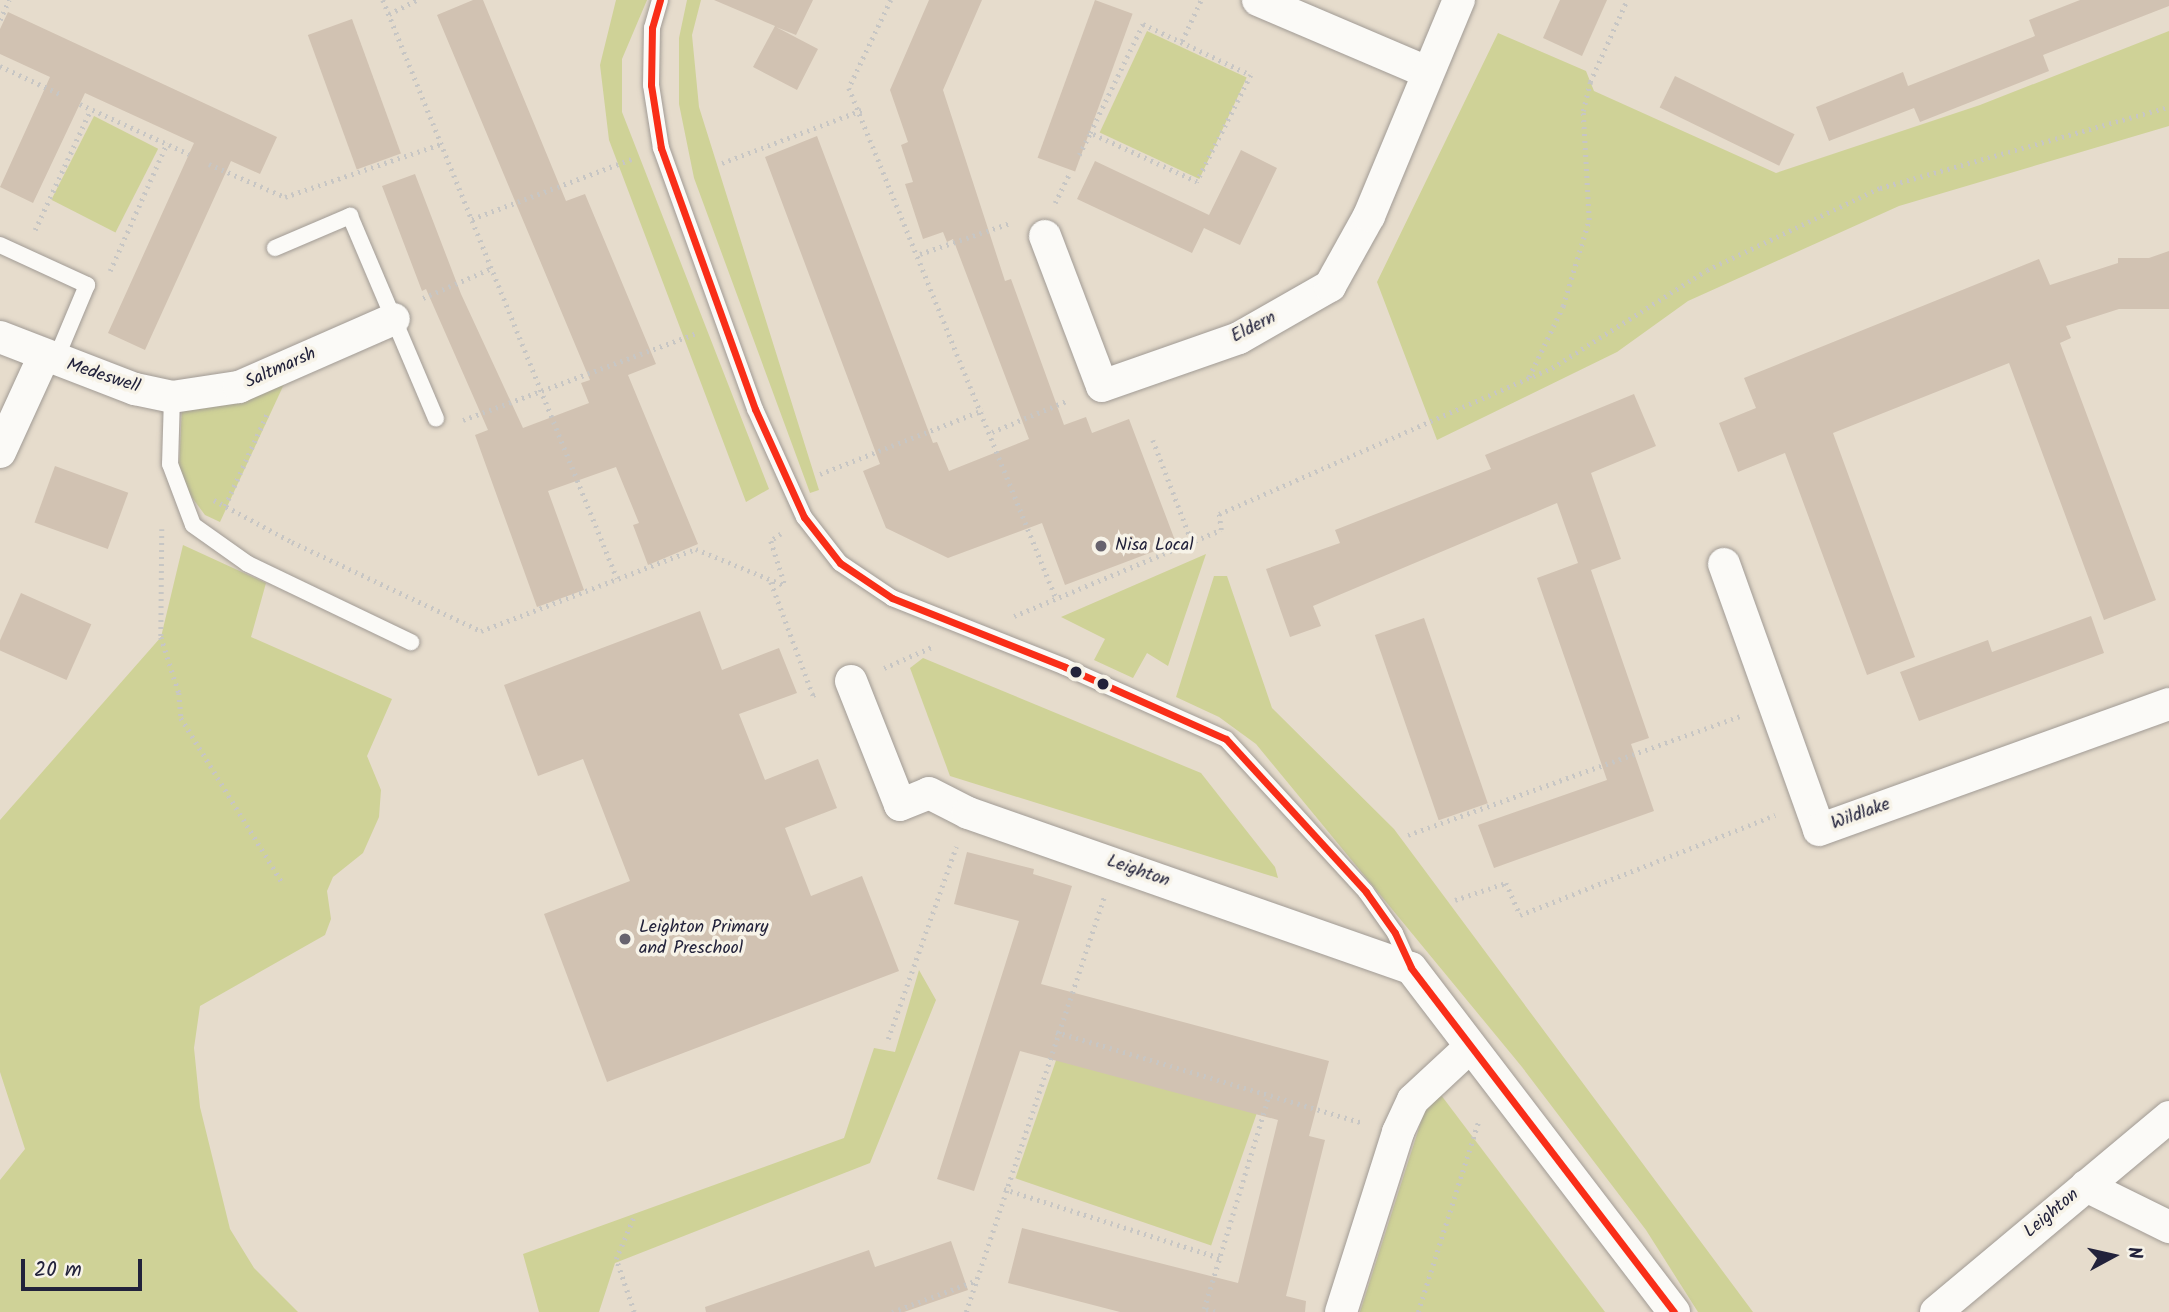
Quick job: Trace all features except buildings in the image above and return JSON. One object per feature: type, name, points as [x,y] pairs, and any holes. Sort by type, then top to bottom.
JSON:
[{"type":"street","points":[[1258,0],[1427,72]]},
{"type":"street","name":"Eldern","points":[[1102,386],[1239,338],[1330,286],[1369,216],[1459,0]]},
{"type":"street","points":[[1040,221],[1102,386]]},
{"type":"street","name":"Saltmarsh","points":[[167,396],[239,387],[392,316]]},
{"type":"street","name":"Medeswell","points":[[0,337],[49,358],[167,396]]},
{"type":"street","name":"Medeswell","points":[[0,452],[49,358]]},
{"type":"street","name":"Wildlake","points":[[1724,564],[1819,830],[2169,704]]},
{"type":"street","name":"Leighton","points":[[850,681],[900,805],[929,793],[968,813],[1410,968]]},
{"type":"street","points":[[1410,968],[1674,1312]]},
{"type":"street","points":[[1341,1312],[1398,1132],[1413,1100],[1470,1047]]},
{"type":"street","name":"Leighton","points":[[1936,1312],[2169,1117]]},
{"type":"street","points":[[2086,1186],[2169,1227]]},
{"type":"lane","points":[[660,0],[652,28],[651,85],[661,148],[755,409],[804,517],[840,563],[892,598],[1065,667],[1226,739],[1366,892],[1395,933],[1410,968]]},
{"type":"lane","points":[[275,248],[350,216],[436,419]]},
{"type":"lane","points":[[0,245],[88,285],[49,358]]},
{"type":"lane","points":[[167,396],[170,464],[176,487],[193,525],[248,564],[411,642]]},
{"type":"path","points":[[0,20],[9,0]]},
{"type":"path","points":[[383,0],[617,578]]},
{"type":"path","points":[[389,14],[417,0]]},
{"type":"path","points":[[891,0],[849,88],[862,110],[1056,598]]},
{"type":"path","points":[[1182,41],[1201,0]]},
{"type":"path","points":[[1529,378],[1563,306],[1589,220],[1583,110],[1590,82],[1628,0]]},
{"type":"path","points":[[1079,155],[1143,24],[1251,75],[1197,183],[1090,133]]},
{"type":"path","points":[[0,66],[60,94]]},
{"type":"path","points":[[80,104],[189,154]]},
{"type":"path","points":[[1007,618],[1221,530],[1219,514],[1529,378],[1707,270],[1880,188],[2169,107]]},
{"type":"path","points":[[23,256],[91,109]]},
{"type":"path","points":[[722,163],[862,110]]},
{"type":"path","points":[[78,307],[92,313],[167,144]]},
{"type":"path","points":[[209,164],[285,197],[441,144]]},
{"type":"path","points":[[472,219],[661,148]]},
{"type":"path","points":[[920,254],[1040,221],[1070,172]]},
{"type":"path","points":[[392,316],[492,268]]},
{"type":"path","points":[[436,419],[440,429],[724,323]]},
{"type":"path","points":[[225,506],[289,366]]},
{"type":"path","points":[[992,432],[1102,386]]},
{"type":"path","points":[[820,474],[983,410]]},
{"type":"path","points":[[1153,440],[1192,542]]},
{"type":"path","points":[[176,487],[225,506],[481,631],[696,549],[786,586]]},
{"type":"path","points":[[162,516],[161,636],[179,693],[181,718],[282,882]]},
{"type":"path","points":[[1408,835],[1774,704]]},
{"type":"path","points":[[1455,900],[1506,883],[1520,915],[1809,802]]},
{"type":"path","points":[[965,1312],[1056,1032],[1115,863]]},
{"type":"path","points":[[1056,1032],[1268,1098],[1398,1132]]},
{"type":"path","points":[[1214,1312],[1204,1309],[1268,1098]]},
{"type":"path","points":[[1418,1312],[1481,1114]]},
{"type":"path","points":[[1004,1188],[1220,1258]]},
{"type":"path","points":[[634,1312],[616,1259],[635,1213]]},
{"type":"path","points":[[892,1312],[975,1280]]},
{"type":"green space","points":[[616,0],[647,0],[622,59],[622,112],[769,489],[746,502],[609,140],[600,65]]},
{"type":"green space","points":[[687,0],[701,0],[692,35],[699,107],[819,490],[810,493],[694,178],[679,104],[679,38]]},
{"type":"green space","points":[[1147,31],[1247,77],[1199,179],[1100,133]]},
{"type":"green space","points":[[2169,31],[2169,126],[1899,206],[1688,301],[1617,352],[1437,440],[1377,282],[1498,33],[1586,71],[1594,91],[1776,173],[1980,105]]},
{"type":"green space","points":[[94,116],[158,149],[115,232],[51,200]]},
{"type":"green space","points":[[285,382],[220,522],[205,515],[182,484],[179,471],[182,406]]},
{"type":"green space","points":[[183,545],[266,583],[251,637],[392,699],[367,756],[381,790],[379,817],[363,853],[333,877],[327,891],[331,919],[325,935],[200,1006],[194,1048],[200,1107],[230,1229],[254,1268],[298,1312],[0,1312],[0,1180],[25,1149],[0,1072],[0,820],[161,637]]},
{"type":"green space","points":[[1206,554],[1168,666],[1147,653],[1133,678],[1094,660],[1105,639],[1061,617]]},
{"type":"green space","points":[[1214,576],[1227,576],[1272,708],[1394,829],[1753,1312],[1698,1312],[1646,1230],[1522,1067],[1256,744],[1219,717],[1176,697]]},
{"type":"green space","points":[[923,658],[1201,773],[1275,867],[1278,878],[950,776],[910,668]]},
{"type":"green space","points":[[919,970],[936,1000],[870,1163],[615,1263],[599,1312],[539,1312],[523,1254],[844,1138],[874,1048],[895,1052]]},
{"type":"green space","points":[[1062,1043],[1258,1110],[1211,1246],[1015,1178]]},
{"type":"green space","points":[[1441,1095],[1605,1312],[1360,1312],[1427,1103]]},
{"type":"transit line","points":[[660,0],[652,28],[651,85],[661,148],[755,409],[804,517],[840,563],[892,598],[1065,667],[1226,739],[1366,892],[1395,933],[1411,968],[1674,1312]]},
{"type":"place","name":"Nisa Local","points":[[1101,546]]},
{"type":"place","name":"Leighton Primary and Preschool","points":[[625,939]]}]
